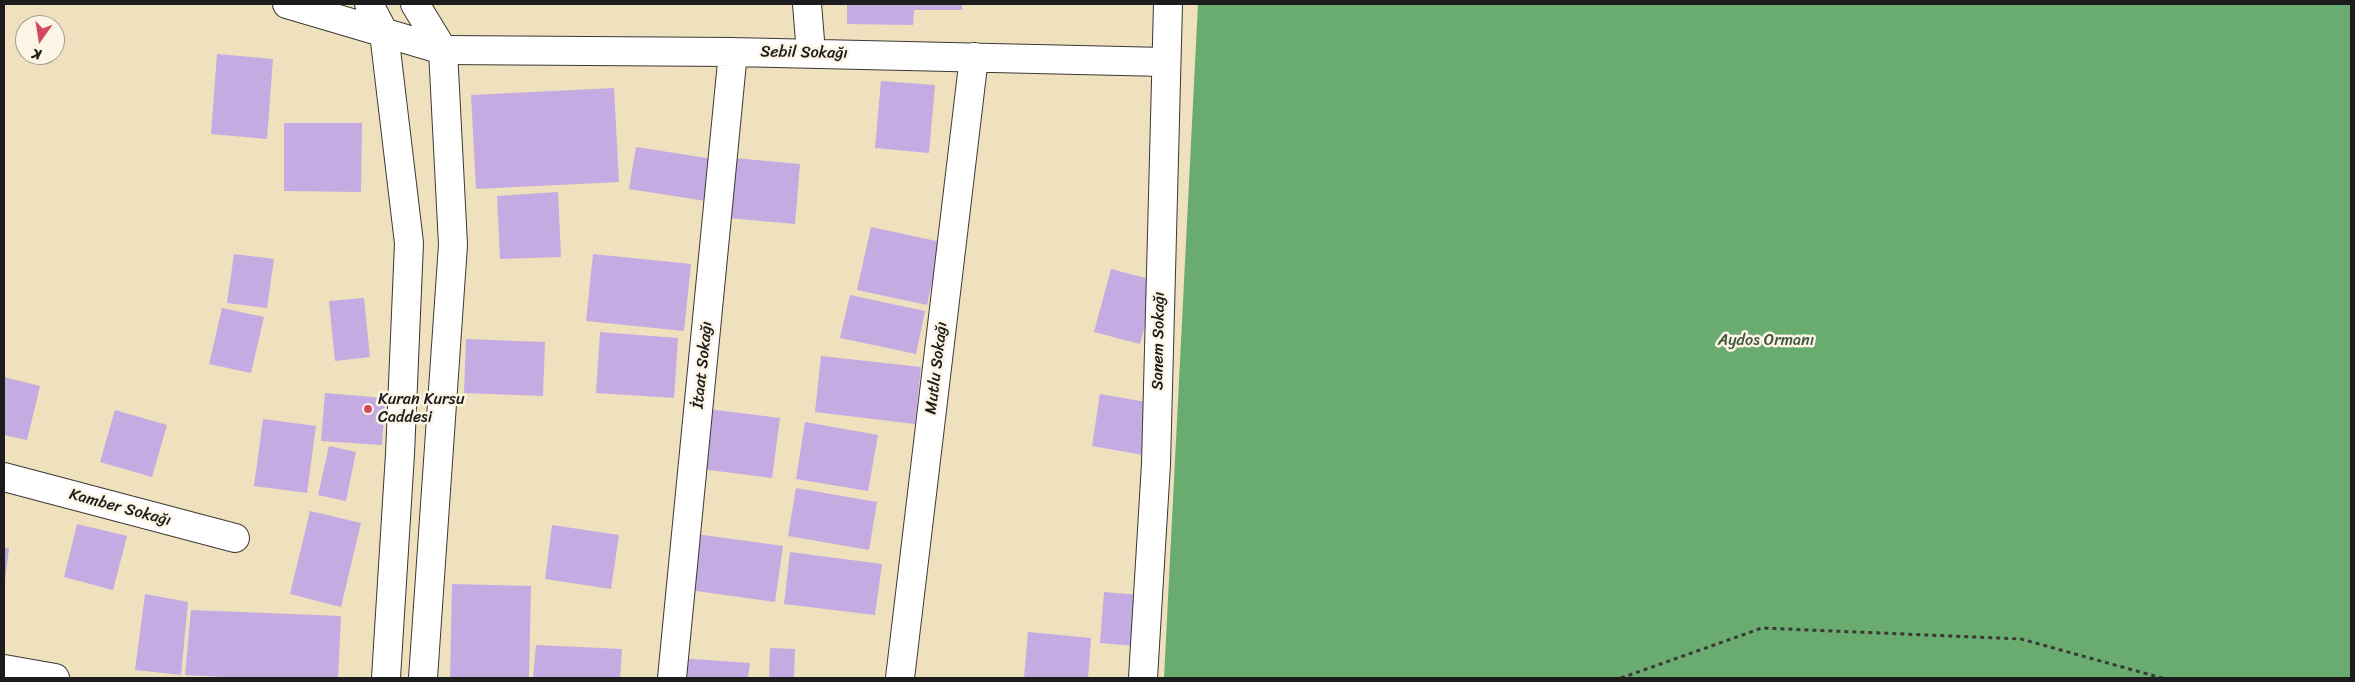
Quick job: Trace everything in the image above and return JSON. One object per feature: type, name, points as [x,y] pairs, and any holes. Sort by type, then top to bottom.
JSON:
[{"type":"street","name":"Sebil Sokağı","points":[[287,4],[443,50],[811,53],[1166,62]]},
{"type":"street","points":[[369,4],[384,33],[409,243],[400,454],[386,678]]},
{"type":"street","points":[[415,4],[443,50],[452,246],[423,678]]},
{"type":"street","points":[[807,4],[811,53]]},
{"type":"street","name":"Sanem Sokağı","points":[[1143,678],[1156,464],[1168,4]]},
{"type":"street","name":"İtaat Sokağı","points":[[672,678],[733,52]]},
{"type":"street","name":"Mutlu Sokağı","points":[[900,678],[974,57]]},
{"type":"street","name":"Kamber Sokağı","points":[[4,477],[235,538]]},
{"type":"street","points":[[4,669],[55,678]]},
{"type":"path","points":[[1621,678],[1762,628],[2021,639],[2162,678]]},
{"type":"green space","name":"Aydos Ormanı","points":[[1198,4],[2351,4],[2351,678],[1164,678]]},
{"type":"building","points":[[847,4],[962,4],[962,10],[914,10],[913,25],[847,24]]},
{"type":"building","points":[[217,54],[273,59],[267,139],[211,134]]},
{"type":"building","points":[[881,81],[935,85],[929,153],[875,148]]},
{"type":"building","points":[[614,88],[619,182],[476,189],[471,95]]},
{"type":"building","points":[[284,123],[362,123],[361,192],[284,191]]},
{"type":"building","points":[[636,147],[713,159],[706,201],[629,189]]},
{"type":"building","points":[[734,158],[800,164],[795,224],[728,218]]},
{"type":"building","points":[[558,192],[561,257],[500,259],[497,196]]},
{"type":"building","points":[[871,227],[941,242],[927,305],[857,290]]},
{"type":"building","points":[[234,254],[274,259],[267,308],[227,303]]},
{"type":"building","points":[[593,254],[691,264],[684,331],[586,321]]},
{"type":"building","points":[[1111,269],[1157,281],[1140,344],[1094,332]]},
{"type":"building","points":[[850,295],[925,311],[916,354],[840,338]]},
{"type":"building","points":[[364,298],[370,357],[335,361],[329,301]]},
{"type":"building","points":[[222,308],[264,317],[251,373],[209,364]]},
{"type":"building","points":[[600,332],[678,338],[674,398],[596,393]]},
{"type":"building","points":[[466,339],[545,342],[543,396],[464,393]]},
{"type":"building","points":[[821,356],[921,367],[915,424],[815,412]]},
{"type":"building","points":[[4,377],[40,386],[27,440],[4,435]]},
{"type":"building","points":[[325,393],[385,398],[382,445],[321,441]]},
{"type":"building","points":[[1100,394],[1152,403],[1143,455],[1092,446]]},
{"type":"building","points":[[709,409],[780,418],[772,478],[701,469]]},
{"type":"building","points":[[115,410],[167,425],[152,477],[100,462]]},
{"type":"building","points":[[263,419],[316,426],[307,493],[254,486]]},
{"type":"building","points":[[805,422],[878,435],[868,491],[796,479]]},
{"type":"building","points":[[329,446],[356,452],[346,501],[318,495]]},
{"type":"building","points":[[796,488],[877,502],[869,550],[788,536]]},
{"type":"building","points":[[310,511],[361,523],[341,607],[290,594]]},
{"type":"building","points":[[77,524],[127,536],[113,590],[64,577]]},
{"type":"building","points":[[552,525],[619,535],[611,589],[545,579]]},
{"type":"building","points":[[689,533],[783,546],[775,602],[682,589]]},
{"type":"building","points":[[4,548],[9,548],[5,580],[4,580]]},
{"type":"building","points":[[790,552],[882,564],[875,615],[784,604]]},
{"type":"building","points":[[452,584],[531,586],[529,678],[450,678]]},
{"type":"building","points":[[1104,592],[1141,595],[1136,646],[1100,643]]},
{"type":"building","points":[[145,594],[188,602],[181,675],[135,670]]},
{"type":"building","points":[[191,610],[341,616],[338,678],[246,678],[185,675]]},
{"type":"building","points":[[1028,632],[1091,638],[1088,678],[1024,678]]},
{"type":"building","points":[[536,645],[622,649],[620,678],[533,678]]},
{"type":"building","points":[[770,648],[795,649],[794,678],[769,678]]},
{"type":"building","points":[[678,658],[750,663],[748,678],[677,678]]},
{"type":"place","name":"Kuran Kursu Caddesi","points":[[368,409]]}]
